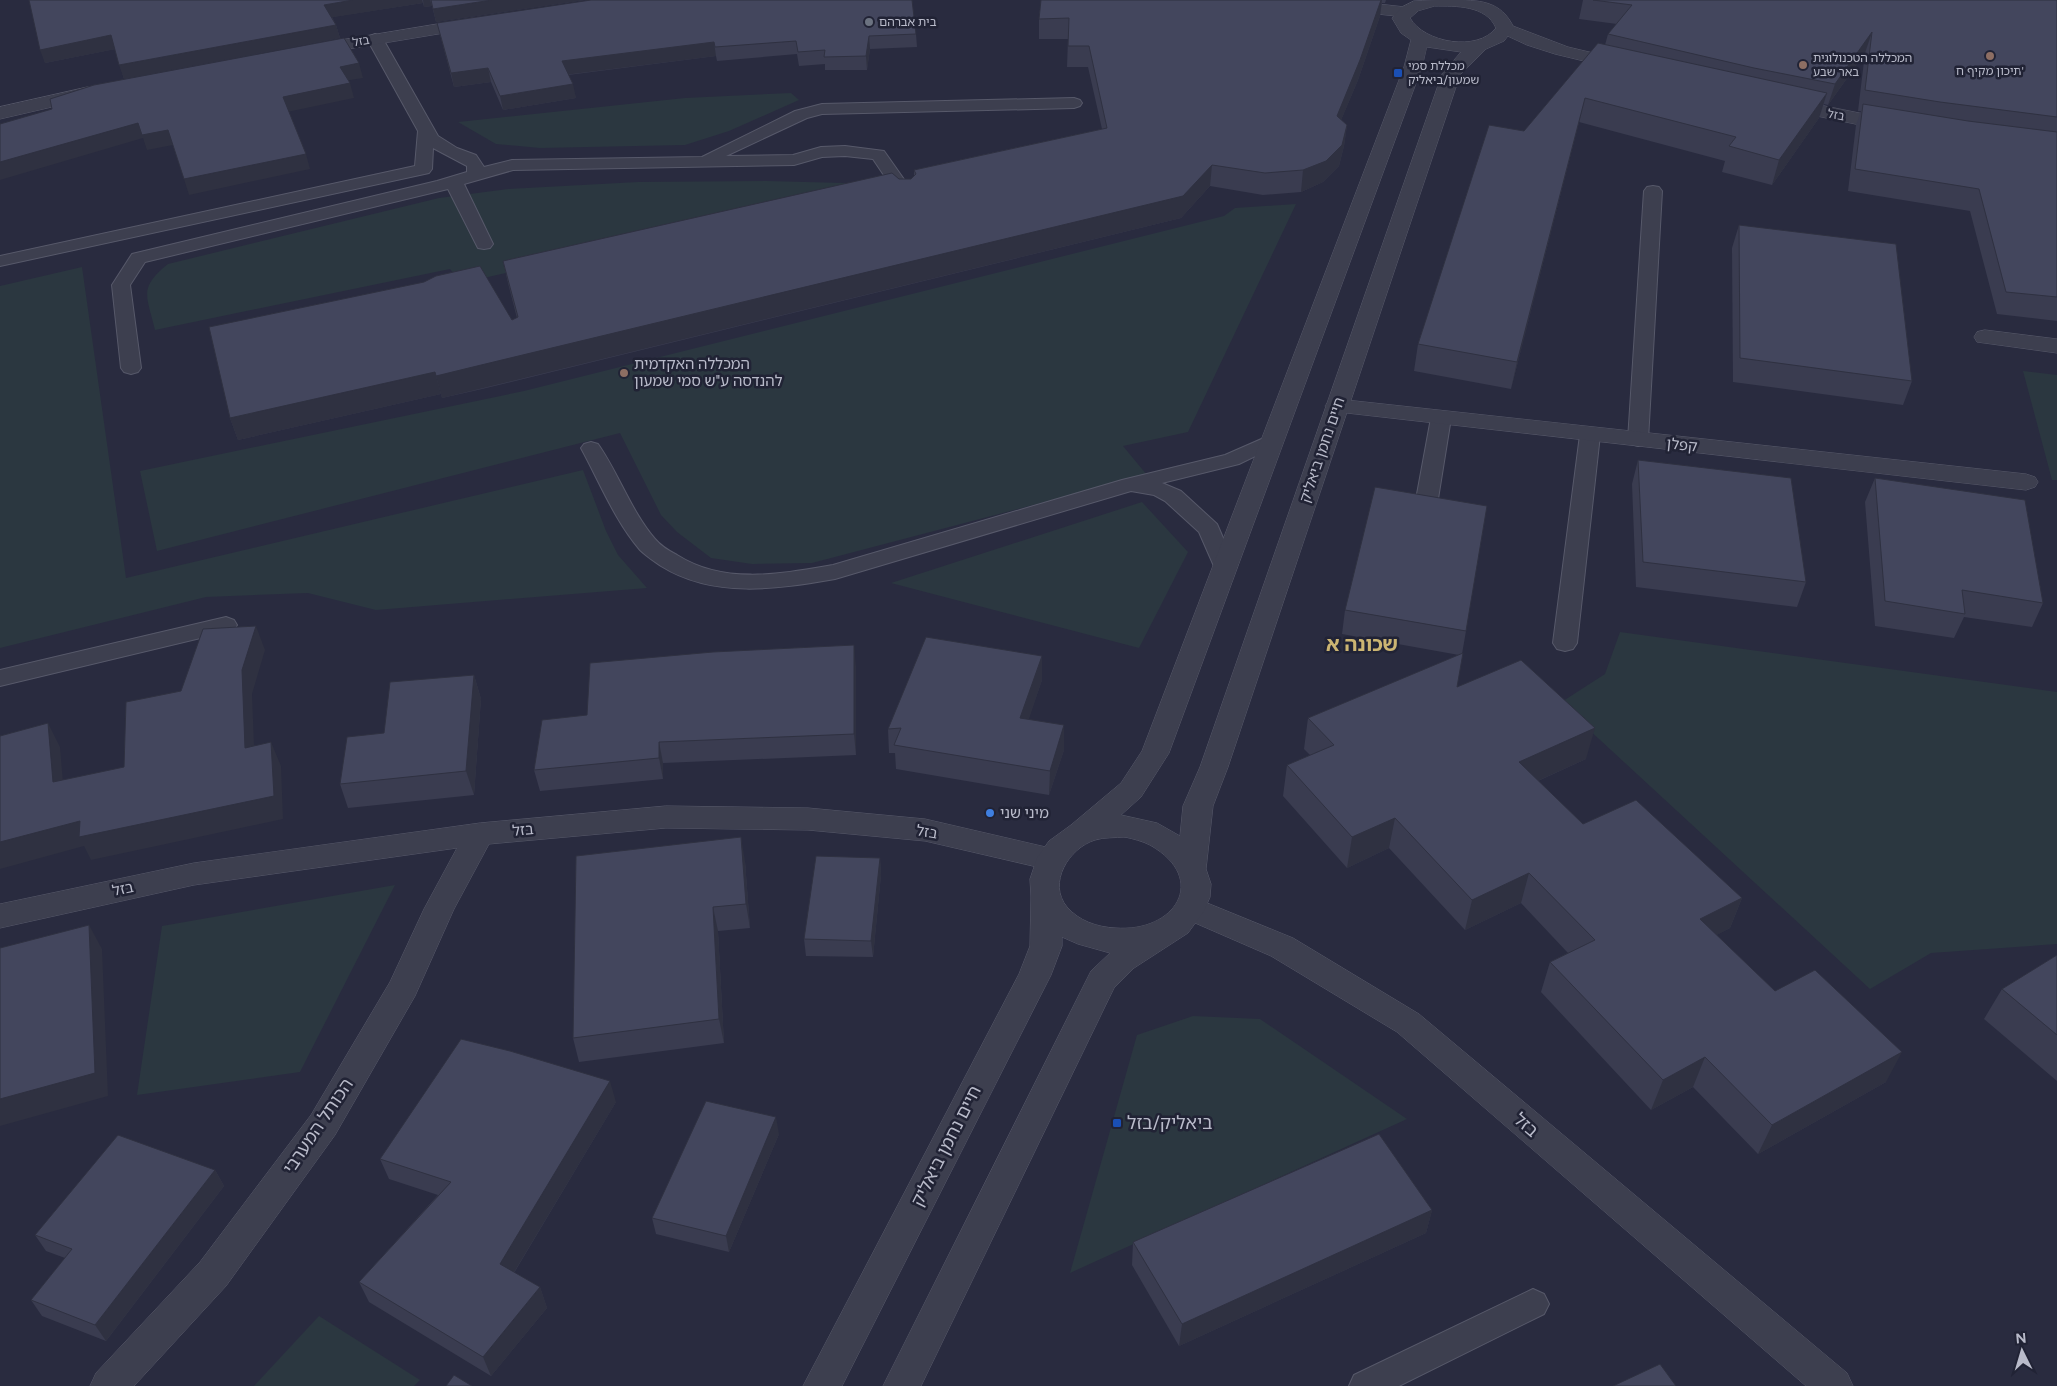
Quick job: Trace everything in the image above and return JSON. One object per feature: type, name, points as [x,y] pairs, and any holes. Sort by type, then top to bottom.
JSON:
[{"type":"street","points":[[1294,0],[1418,5],[1443,1],[1492,6],[1505,28],[1530,41],[1556,50],[1641,70]]},
{"type":"street","points":[[1418,5],[1402,18],[1403,25],[1409,32],[1420,38],[1449,46],[1480,45],[1499,37],[1505,28]]},
{"type":"street","name":"בזל","points":[[296,53],[489,20]]},
{"type":"street","points":[[1159,934],[1130,941],[1115,941],[1092,937],[1072,928],[1056,915],[1046,898],[1044,878],[1050,859],[1062,844],[1082,833],[1131,790],[1155,753],[1413,67],[1420,38]]},
{"type":"street","name":"חיים נחמן ביאליק","points":[[1192,868],[1198,806],[1214,767],[1451,74],[1480,45]]},
{"type":"street","points":[[0,112],[105,90]]},
{"type":"street","name":"בזל","points":[[1764,99],[1908,129]]},
{"type":"street","points":[[1985,337],[2057,346]]},
{"type":"street","name":"קפלן","points":[[1338,406],[2026,482]]},
{"type":"street","name":"בזל","points":[[0,916],[194,874],[480,834],[666,817],[808,819],[925,830],[1050,859]]},
{"type":"street","points":[[902,1386],[1102,980],[1123,959],[1177,923],[1190,908],[1196,881],[1192,868],[1181,852],[1166,840],[1147,831],[1125,826],[1103,827],[1082,833]]},
{"type":"street","name":"הכותל המערבי","points":[[109,1386],[213,1274],[323,1125],[404,988],[439,909],[480,834]]},
{"type":"street","name":"חיים נחמן ביאליק","points":[[822,1386],[1035,975],[1046,946],[1046,898]]},
{"type":"street","name":"בזל","points":[[1190,908],[1282,947],[1408,1023],[1834,1386]]},
{"type":"lane","points":[[375,39],[431,139],[451,152],[470,159],[476,165],[475,175]]},
{"type":"lane","points":[[702,161],[801,114],[822,110],[1074,103]]},
{"type":"lane","points":[[0,260],[424,169],[426,132]]},
{"type":"lane","points":[[132,368],[121,285],[138,258],[454,182],[512,165],[794,160],[821,152],[837,151],[878,155],[906,195]]},
{"type":"lane","points":[[454,182],[484,244]]},
{"type":"lane","points":[[1638,440],[1653,191]]},
{"type":"lane","points":[[1426,505],[1441,418]]},
{"type":"lane","points":[[1565,643],[1590,435]]},
{"type":"lane","points":[[591,448],[648,546],[670,562],[703,577],[740,581],[789,581],[835,572],[1129,485],[1232,460],[1273,440]]},
{"type":"lane","points":[[1129,485],[1159,490],[1173,496],[1209,529],[1225,568]]},
{"type":"lane","points":[[0,678],[226,625]]},
{"type":"lane","points":[[1365,1386],[1533,1304]]},
{"type":"shaded area","points":[[791,93],[799,100],[729,131],[685,145],[540,148],[496,144],[458,122],[685,98]]},
{"type":"shaded area","points":[[767,181],[844,183],[861,191],[462,283],[450,269],[155,330],[148,301],[147,293],[152,280],[168,264],[439,198],[508,189],[638,182]]},
{"type":"shaded area","points":[[1296,204],[1188,432],[1123,446],[1147,475],[812,563],[752,564],[711,558],[677,532],[661,515],[620,433],[157,551],[140,471],[524,391],[1224,216],[1235,208]]},
{"type":"shaded area","points":[[82,267],[126,578],[583,470],[606,531],[618,555],[647,588],[376,610],[308,593],[206,597],[0,648],[0,286]]},
{"type":"shaded area","points":[[2023,371],[2057,375],[2057,480],[2052,480]]},
{"type":"shaded area","points":[[1142,502],[1188,552],[1139,648],[891,583]]},
{"type":"shaded area","points":[[1620,632],[2057,692],[2057,944],[1931,953],[1870,989],[1560,703],[1605,674]]},
{"type":"shaded area","points":[[395,885],[300,1072],[137,1095],[162,926]]},
{"type":"shaded area","points":[[1193,1016],[1260,1019],[1407,1119],[1070,1273],[1137,1035]]},
{"type":"shaded area","points":[[319,1316],[420,1380],[414,1386],[254,1386]]},
{"type":"building","points":[[29,0],[353,0],[324,5],[336,25],[119,65],[111,35],[40,50]]},
{"type":"building","points":[[431,0],[492,0],[433,9]]},
{"type":"building","points":[[591,0],[912,0],[916,34],[869,36],[866,56],[824,57],[825,50],[798,52],[796,41],[715,47],[714,42],[562,61],[573,84],[500,96],[488,68],[451,73],[437,23]]},
{"type":"building","points":[[1041,0],[1381,0],[1360,60],[1337,116],[1347,125],[1342,145],[1326,161],[1303,170],[1265,173],[1212,165],[1183,196],[436,376],[435,372],[230,418],[209,327],[424,282],[436,276],[480,266],[512,320],[518,317],[503,261],[892,173],[899,179],[911,179],[916,174],[914,170],[1107,128],[1089,46],[1068,46],[1069,18],[1039,19]]},
{"type":"building","points":[[1593,0],[2057,0],[2057,117],[1865,90],[1872,32],[1835,84],[1754,68],[1608,34],[1632,5]]},
{"type":"building","points":[[344,38],[359,63],[340,67],[350,83],[283,97],[306,154],[184,179],[168,130],[142,135],[138,123],[0,162],[0,124],[52,109],[50,99],[94,85]]},
{"type":"building","points":[[1598,43],[1827,93],[1779,160],[1729,146],[1736,137],[1585,98],[1517,362],[1418,344],[1489,125],[1524,131]]},
{"type":"building","points":[[1863,104],[1968,121],[2057,132],[2057,297],[2006,292],[1979,189],[1855,169]]},
{"type":"building","points":[[1739,225],[1896,244],[1912,381],[1740,358]]},
{"type":"building","points":[[1638,460],[1791,478],[1806,582],[1643,562]]},
{"type":"building","points":[[1875,478],[2025,500],[2043,603],[1962,590],[1965,614],[1885,601]]},
{"type":"building","points":[[1375,487],[1487,506],[1466,631],[1345,610]]},
{"type":"building","points":[[256,626],[242,670],[245,748],[271,742],[274,796],[79,837],[80,821],[0,842],[0,736],[48,723],[53,782],[124,767],[126,702],[181,691],[203,629]]},
{"type":"building","points":[[926,637],[1042,656],[1020,718],[1064,725],[1050,771],[894,745],[901,728],[888,729]]},
{"type":"building","points":[[854,645],[854,734],[659,742],[659,758],[534,770],[542,720],[587,715],[590,663],[713,652]]},
{"type":"building","points":[[1463,653],[1457,687],[1521,660],[1595,728],[1519,762],[1583,824],[1636,800],[1742,898],[1700,919],[1775,991],[1815,970],[1902,1052],[1772,1125],[1705,1057],[1663,1080],[1550,962],[1595,940],[1529,873],[1472,900],[1395,818],[1352,837],[1287,765],[1334,745],[1308,718]]},
{"type":"building","points":[[474,675],[466,771],[340,784],[347,737],[384,733],[390,682]]},
{"type":"building","points":[[741,837],[746,904],[713,907],[719,1019],[573,1038],[576,856]]},
{"type":"building","points":[[816,856],[880,858],[871,941],[804,939]]},
{"type":"building","points":[[89,925],[95,1073],[0,1099],[0,948]]},
{"type":"building","points":[[2057,955],[2057,1035],[2002,989]]},
{"type":"building","points":[[461,1039],[510,1051],[610,1081],[500,1264],[540,1287],[483,1357],[359,1282],[451,1182],[380,1159]]},
{"type":"building","points":[[706,1101],[776,1117],[726,1236],[652,1218]]},
{"type":"building","points":[[1379,1134],[1432,1210],[1182,1324],[1133,1242]]},
{"type":"building","points":[[118,1135],[215,1170],[95,1325],[31,1300],[72,1249],[35,1235]]},
{"type":"building","points":[[1660,1364],[1676,1386],[1613,1386]]},
{"type":"building","points":[[454,1375],[472,1386],[446,1386]]},
{"type":"place","name":"בית אברהם","points":[[869,22]]},
{"type":"place","name":"תיכון מקיף ח'","points":[[1990,56]]},
{"type":"place","name":"המכללה הטכנולוגית באר שבע","points":[[1803,65]]},
{"type":"place","name":"מכללת סמי שמעון/ביאליק","points":[[1398,73]]},
{"type":"place","name":"המכללה האקדמית להנדסה ע\"ש סמי שמעון","points":[[624,373]]},
{"type":"place","name":"מיני שני","points":[[990,813]]},
{"type":"place","name":"ביאליק/בזל","points":[[1117,1123]]},
{"type":"district","name":"שכונה א","points":[[1362,644]]}]
